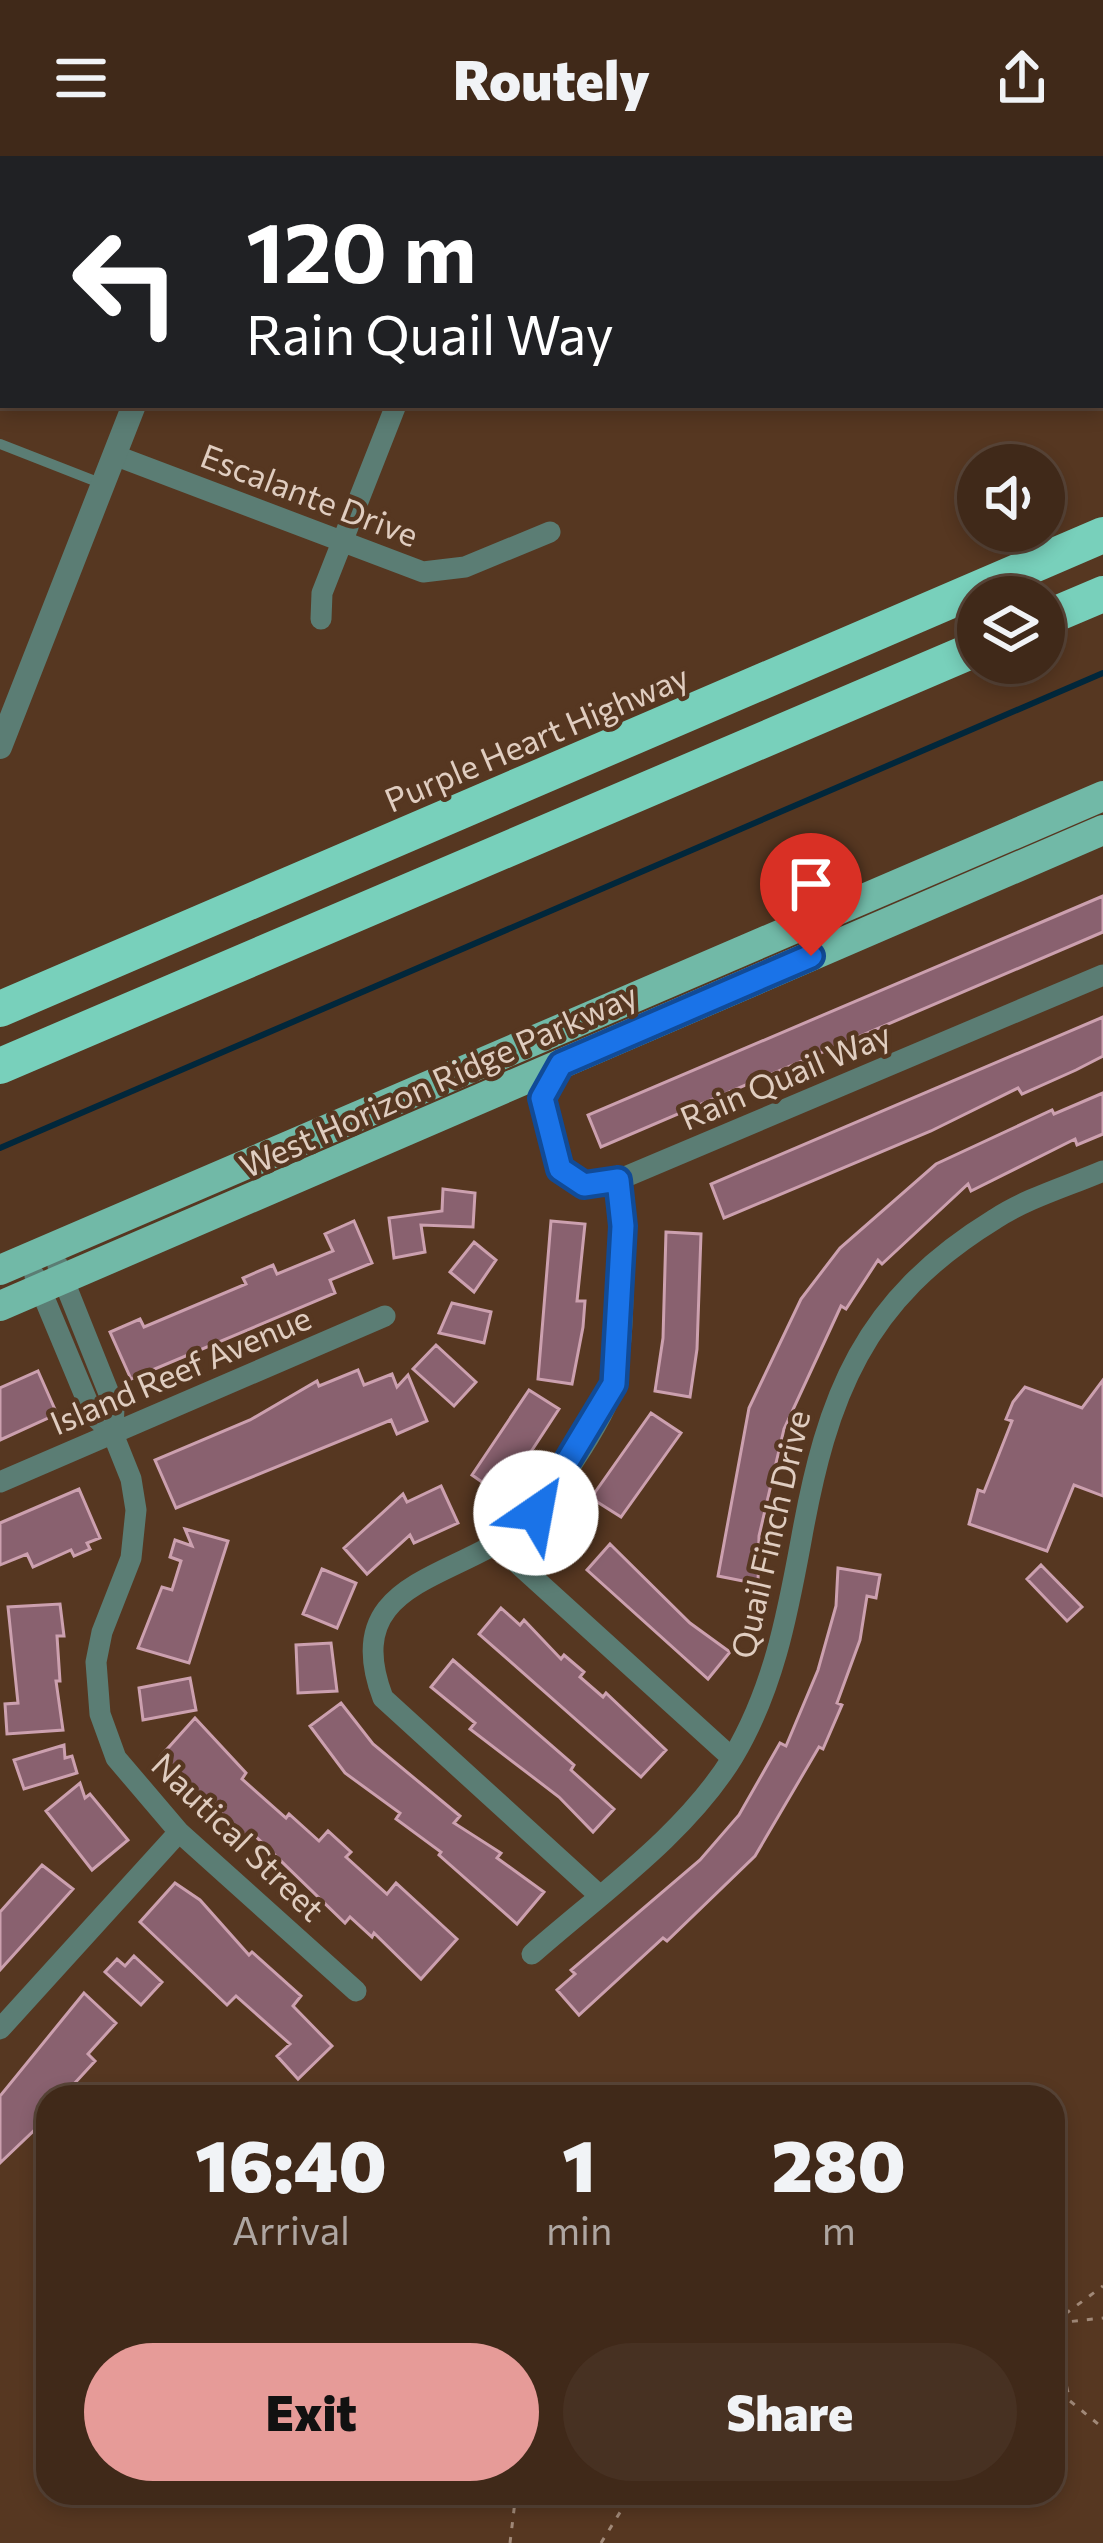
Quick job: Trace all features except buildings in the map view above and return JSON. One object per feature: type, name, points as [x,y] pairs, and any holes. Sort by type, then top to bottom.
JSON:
[{"type":"highway","name":"Purple Heart Highway","points":[[0,1009],[1103,535]]},
{"type":"highway","points":[[1065,611],[1103,594]]},
{"type":"highway","points":[[0,1066],[957,657]]},
{"type":"main road","name":"West Horizon Ridge Parkway","points":[[27,1259],[1103,796]]},
{"type":"main road","name":"West Horizon Ridge Parkway","points":[[0,1306],[535,1088],[561,1064],[1103,830]]},
{"type":"main road","points":[[456,1072],[503,1067],[535,1088]]},
{"type":"street","points":[[0,747],[11,686],[103,485],[133,408]]},
{"type":"street","points":[[321,619],[322,593],[395,408]]},
{"type":"street","name":"Escalante Drive","points":[[114,455],[399,566],[446,573],[550,532]]},
{"type":"street","name":"Rain Quail Way","points":[[618,1180],[1103,975]]},
{"type":"street","points":[[535,1088],[560,1169],[584,1185],[618,1180],[623,1226],[614,1384],[536,1513],[495,1543],[406,1588],[383,1611],[374,1635],[371,1666],[383,1698],[599,1894]]},
{"type":"street","name":"Quail Finch Drive","points":[[532,1954],[676,1827],[732,1757],[776,1666],[814,1465],[832,1405],[861,1348],[903,1290],[945,1252],[999,1216],[1103,1171]]},
{"type":"street","name":"Nautical Street","points":[[27,1259],[51,1284],[79,1352],[114,1406],[113,1434],[136,1510],[131,1558],[101,1632],[96,1688],[100,1714],[128,1779],[179,1832],[356,1991]]},
{"type":"street","name":"Island Reef Avenue","points":[[0,1482],[385,1316]]},
{"type":"street","points":[[495,1543],[732,1757]]},
{"type":"street","points":[[0,2030],[179,1832]]},
{"type":"lane","points":[[0,444],[103,485]]},
{"type":"path","points":[[1065,2316],[1103,2286]]},
{"type":"path","points":[[1065,2323],[1103,2318]]},
{"type":"path","points":[[1065,2379],[1070,2402],[1100,2427]]},
{"type":"path","points":[[510,2543],[515,2505]]},
{"type":"path","points":[[601,2543],[625,2505]]},
{"type":"waterway","points":[[0,1148],[1103,673]]},
{"type":"route","points":[[536,1513],[599,1416],[614,1384],[623,1226],[618,1180],[584,1185],[560,1169],[542,1098],[544,1087],[561,1064],[811,956]]}]
